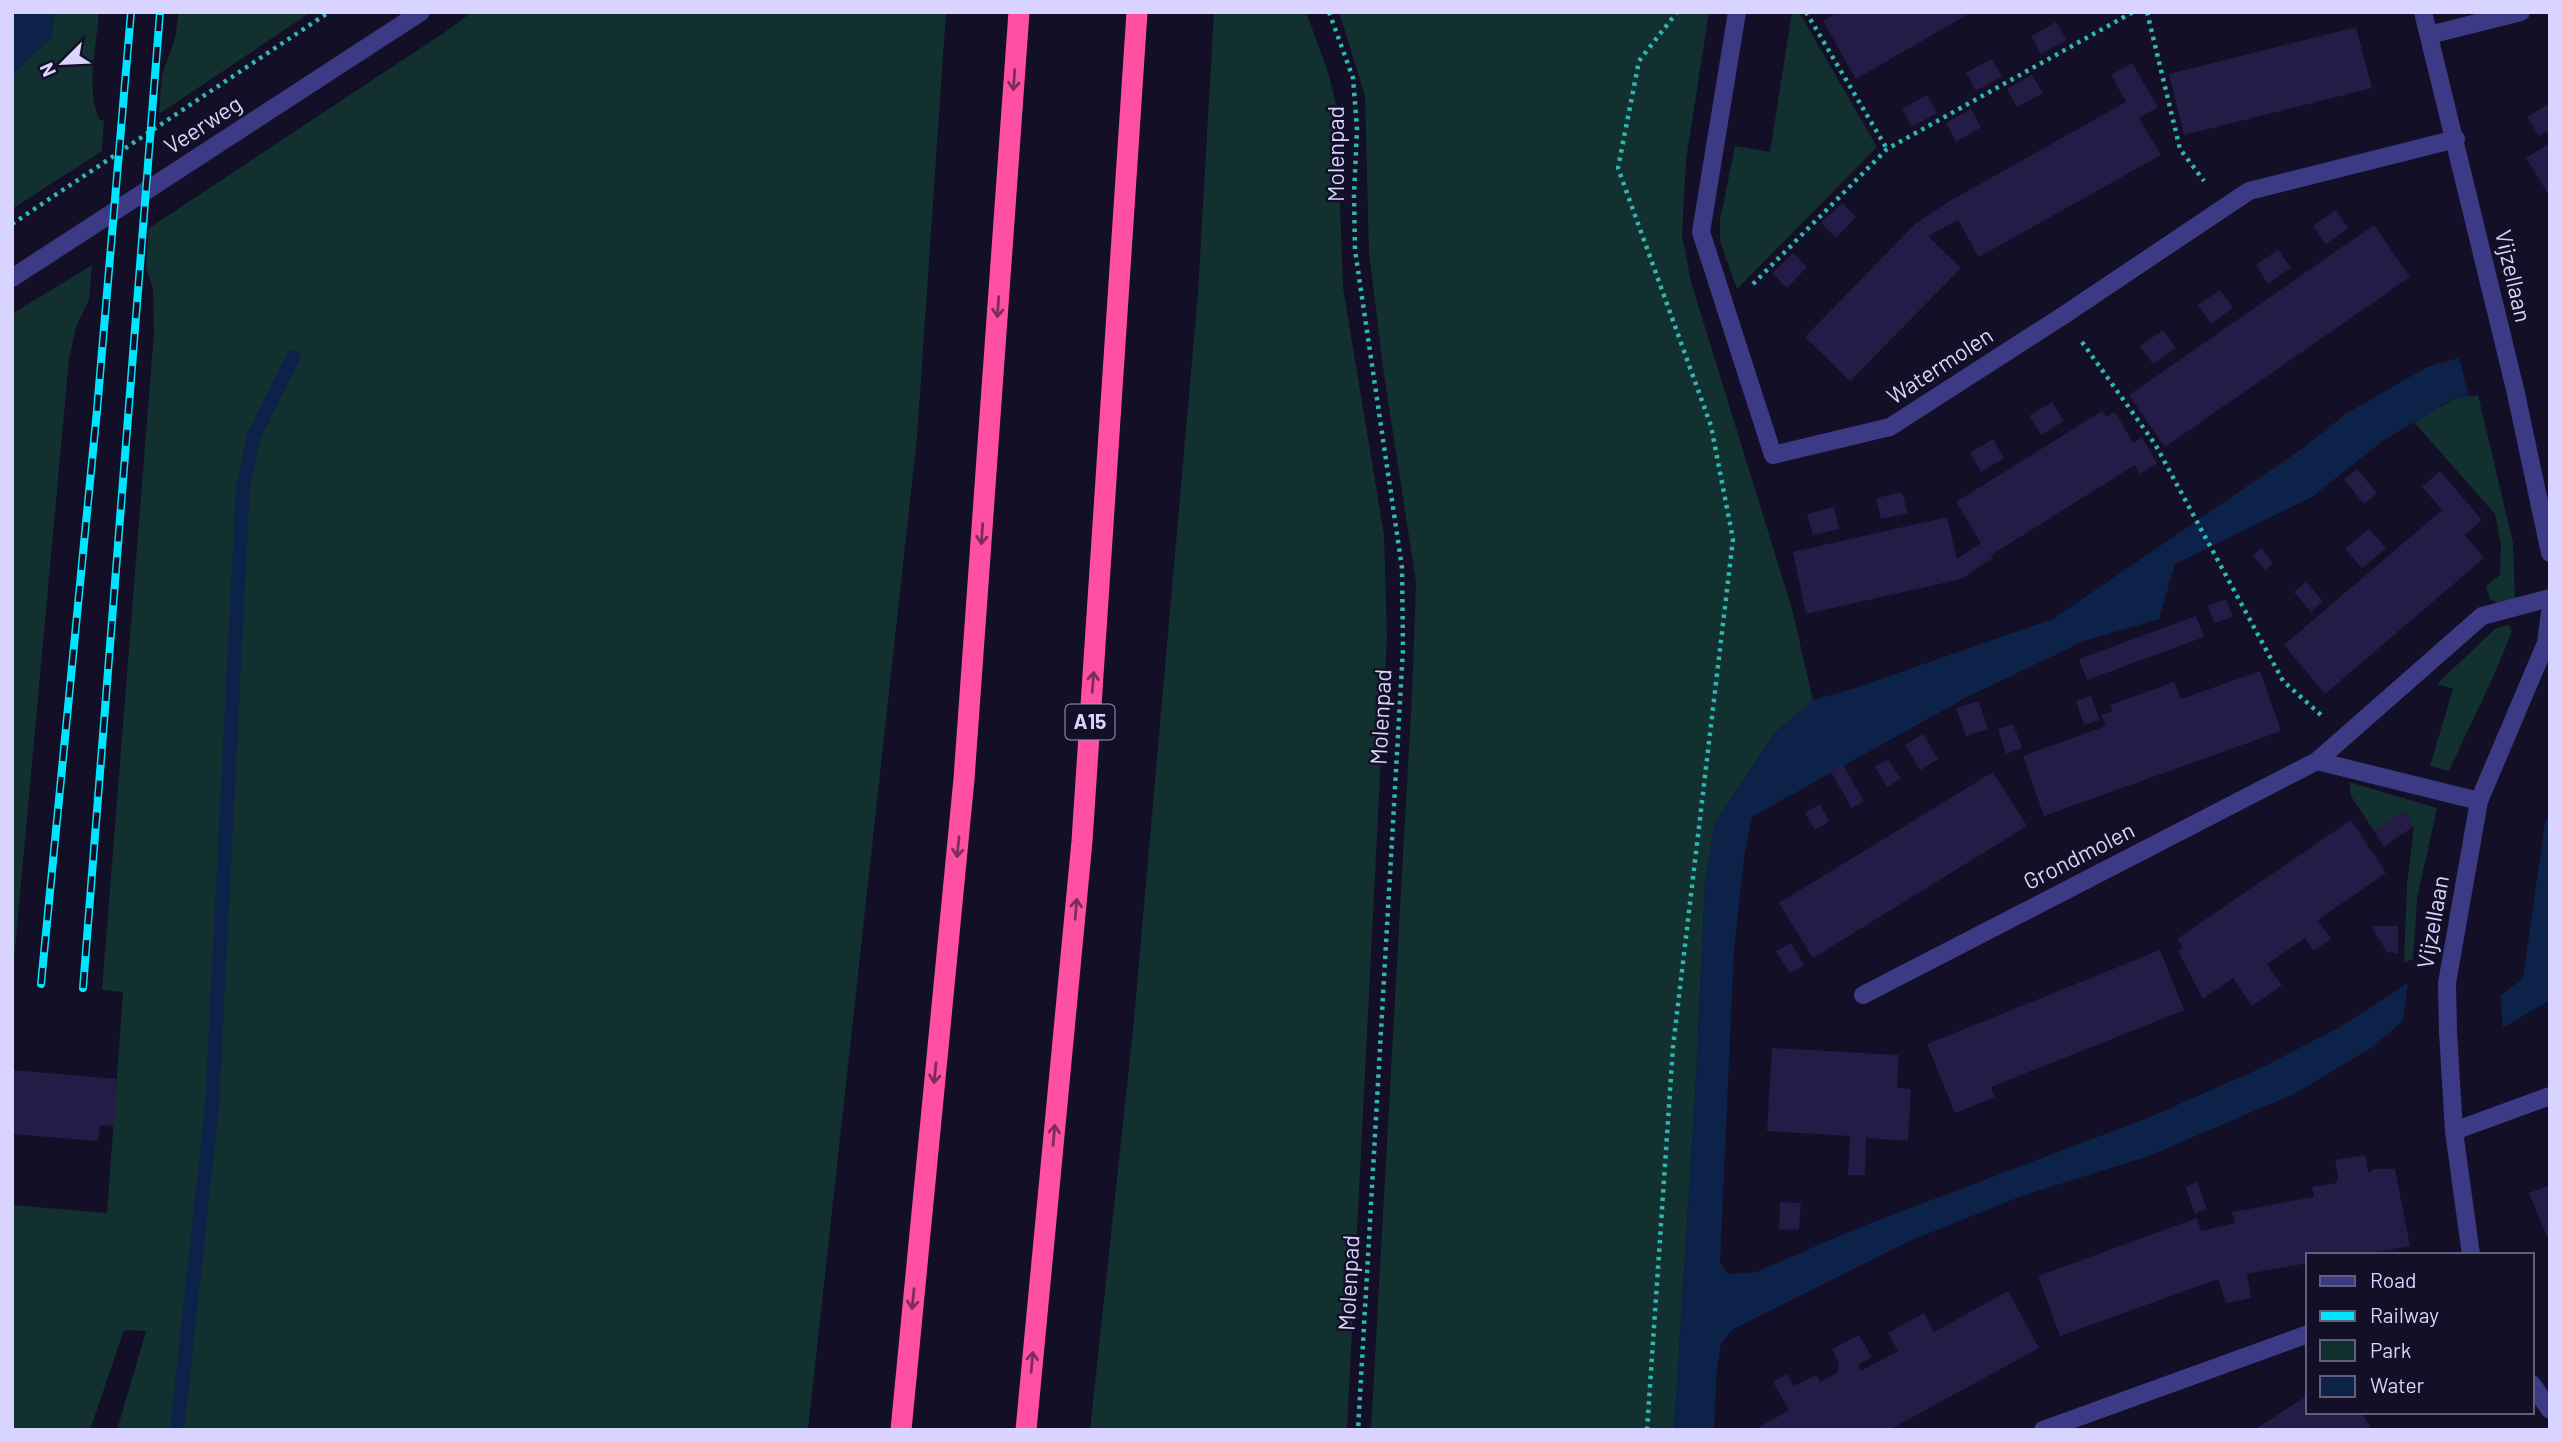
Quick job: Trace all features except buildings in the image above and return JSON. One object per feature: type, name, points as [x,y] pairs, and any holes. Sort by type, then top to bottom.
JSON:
[{"type":"highway","points":[[901,1430],[964,779],[1019,12]]},
{"type":"highway","name":"A15","points":[[1026,1430],[1082,841],[1137,12]]},
{"type":"street","name":"Veerweg","points":[[12,278],[421,12]]},
{"type":"street","name":"Watermolen","points":[[1737,12],[1702,232],[1773,455],[1890,427],[2249,191],[2456,139]]},
{"type":"street","name":"Vijzellaan","points":[[2423,12],[2504,341],[2550,553]]},
{"type":"street","points":[[2429,35],[2521,12]]},
{"type":"street","name":"Grondmolen","points":[[1863,995],[2318,761],[2482,616],[2550,598]]},
{"type":"street","name":"Vijzellaan","points":[[2471,1253],[2454,1131],[2447,983],[2479,801],[2546,643],[2550,612]]},
{"type":"street","points":[[2318,761],[2479,801]]},
{"type":"street","points":[[2454,1131],[2550,1096]]},
{"type":"street","points":[[2043,1430],[2306,1335]]},
{"type":"street","points":[[2534,1387],[2550,1410]]},
{"type":"path","name":"Veerweg","points":[[12,224],[329,12]]},
{"type":"path","name":"Molenpad","points":[[1329,12],[1353,78],[1357,129],[1353,195],[1355,250],[1402,568],[1402,663],[1358,1430]]},
{"type":"path","points":[[1647,1430],[1673,1047],[1733,539],[1711,426],[1618,168],[1639,61],[1677,12]]},
{"type":"path","points":[[1807,12],[1887,149]]},
{"type":"path","points":[[1726,312],[1887,149],[2133,12]]},
{"type":"path","points":[[2147,12],[2180,149],[2224,208]]},
{"type":"path","points":[[2064,315],[2155,444],[2283,681],[2346,736]]},
{"type":"green space","points":[[54,12],[99,12],[94,52],[93,96],[100,120],[104,121],[102,151],[12,209],[12,74],[51,38]]},
{"type":"green space","points":[[179,12],[311,12],[159,114],[162,75],[175,38]]},
{"type":"green space","points":[[472,12],[946,12],[917,437],[808,1430],[117,1430],[146,1331],[124,1330],[90,1430],[14,1430],[12,1205],[107,1213],[123,992],[102,990],[154,332],[153,288],[146,268],[149,228]]},
{"type":"green space","points":[[1214,12],[1306,12],[1329,75],[1339,118],[1343,288],[1384,535],[1387,637],[1347,1430],[1090,1430],[1133,1030],[1198,293]]},
{"type":"green space","points":[[1339,12],[1709,12],[1686,160],[1682,235],[1691,282],[1792,609],[1813,700],[1774,734],[1715,824],[1705,884],[1696,1080],[1674,1430],[1371,1430],[1416,582],[1384,375],[1369,253],[1365,96]]},
{"type":"green space","points":[[1792,12],[1799,12],[1877,147],[1737,289],[1720,241],[1720,220],[1735,146],[1770,152]]},
{"type":"green space","points":[[92,265],[89,300],[76,327],[69,359],[12,982],[12,314]]},
{"type":"green space","points":[[2478,395],[2513,543],[2515,601],[2505,606],[2490,599],[2486,586],[2500,575],[2501,546],[2495,514],[2414,422],[2456,398]]},
{"type":"green space","points":[[2509,625],[2512,631],[2505,649],[2449,771],[2430,766],[2453,689],[2437,684],[2496,628]]},
{"type":"green space","points":[[2349,782],[2437,808],[2417,898],[2413,959],[2404,963],[2407,884],[2414,826],[2404,811],[2374,831],[2351,796]]},
{"type":"water","points":[[12,12],[54,12],[51,38],[12,74]]},
{"type":"water","points":[[2459,358],[2469,397],[2455,398],[2384,440],[2312,497],[2175,564],[2159,619],[2084,641],[1967,697],[1752,817],[1744,858],[1734,950],[1720,1263],[1728,1274],[1756,1272],[1858,1228],[2150,1117],[2261,1068],[2340,1027],[2408,983],[2403,1021],[2371,1048],[2294,1094],[2149,1156],[2022,1196],[1907,1242],[1733,1329],[1721,1344],[1714,1430],[1674,1430],[1696,1080],[1705,884],[1715,824],[1774,734],[1813,700],[2053,619],[2303,448],[2347,413],[2427,367]]},
{"type":"water","points":[[2550,817],[2550,1000],[2503,1028],[2500,996],[2523,978],[2545,822]]},
{"type":"waterway","points":[[177,1430],[212,1106],[243,486],[254,436],[293,357]]},
{"type":"railway","points":[[41,984],[97,410],[131,12]]},
{"type":"railway","points":[[83,988],[160,12]]}]
